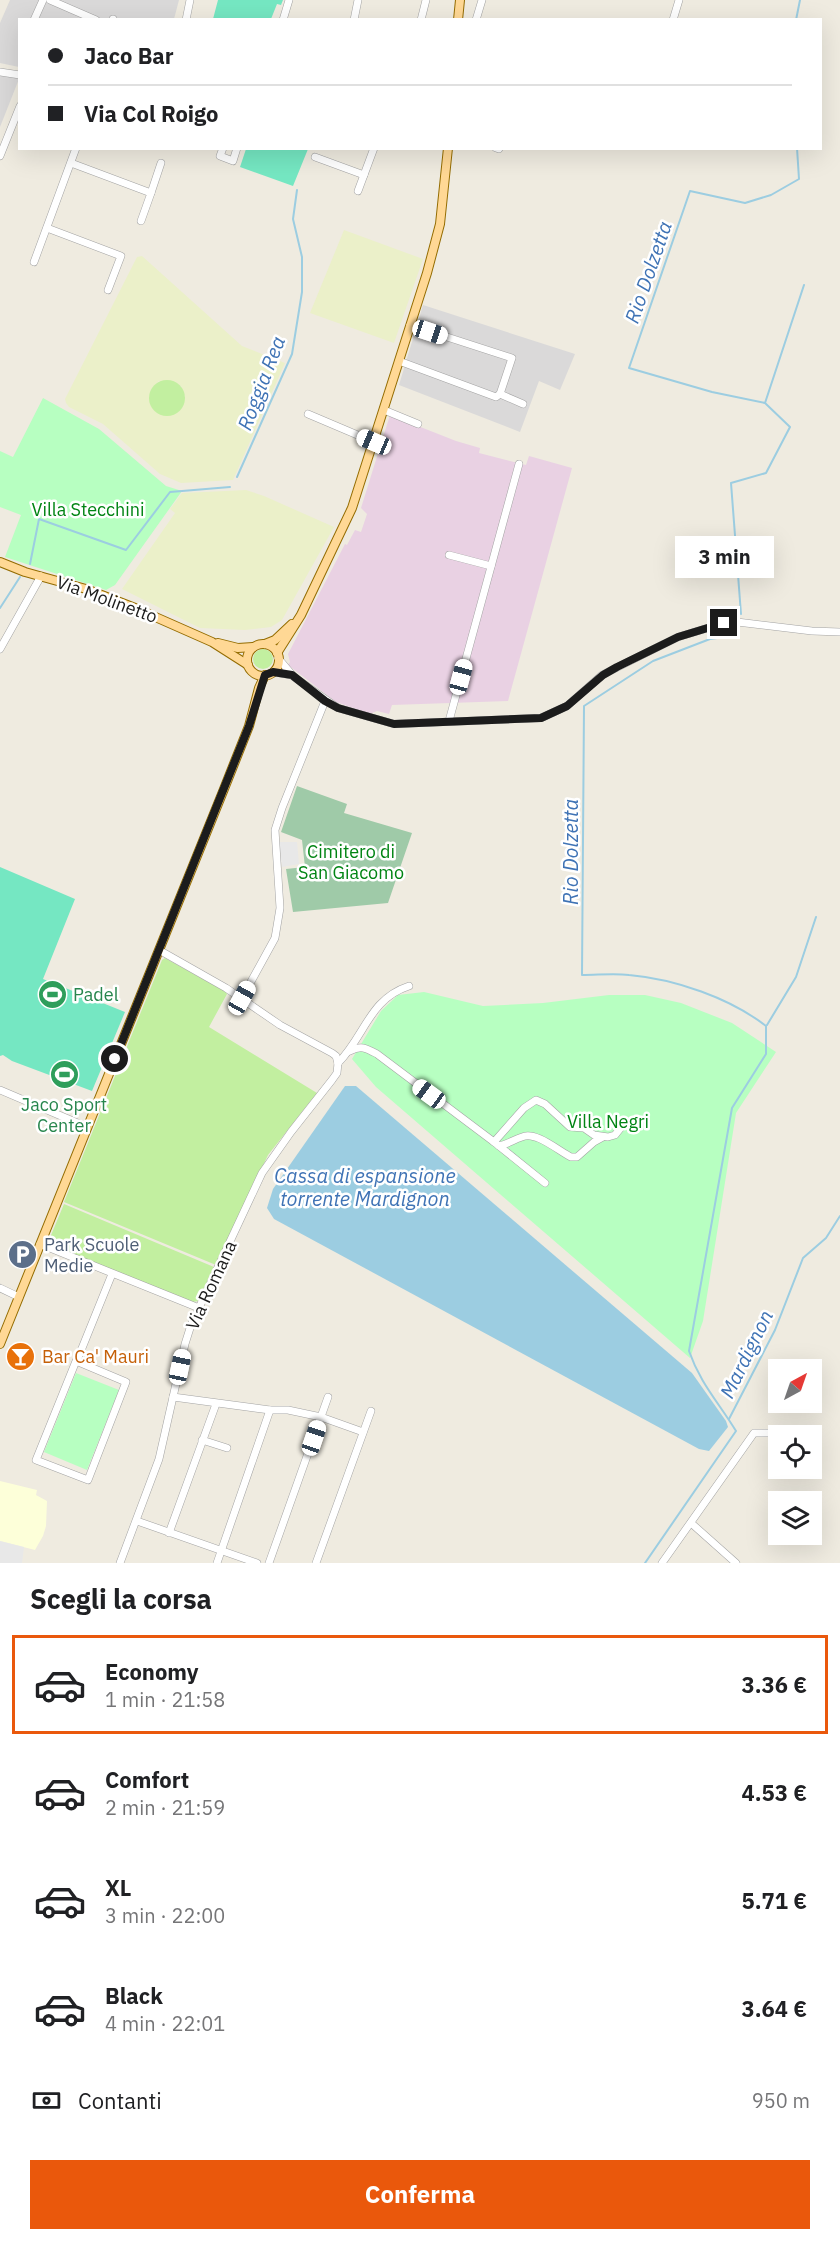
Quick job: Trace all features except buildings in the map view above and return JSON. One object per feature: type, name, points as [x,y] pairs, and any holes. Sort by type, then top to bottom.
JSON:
[{"type":"main road","points":[[458,18],[460,0]]},
{"type":"main road","points":[[0,1344],[269,673],[278,663],[278,656],[344,529],[374,442],[440,224],[444,205],[448,150]]},
{"type":"main road","name":"Via Molinetto","points":[[0,562],[87,589],[212,642],[238,648],[253,647]]},
{"type":"main road","points":[[250,720],[254,685],[248,655],[253,647],[274,640],[301,615]]},
{"type":"main road","name":"Via Molinetto","points":[[212,642],[250,668]]},
{"type":"main road","points":[[266,644],[278,656]]},
{"type":"main road","points":[[250,668],[260,675],[269,673]]},
{"type":"street","points":[[35,18],[43,0]]},
{"type":"street","points":[[50,0],[91,18]]},
{"type":"street","points":[[186,18],[190,0]]},
{"type":"street","points":[[284,18],[289,0]]},
{"type":"street","points":[[354,18],[358,0]]},
{"type":"street","points":[[422,18],[426,0]]},
{"type":"street","points":[[477,18],[482,0]]},
{"type":"street","points":[[674,18],[679,0]]},
{"type":"street","points":[[0,72],[18,75]]},
{"type":"street","points":[[0,156],[2,146],[18,110]]},
{"type":"street","points":[[34,262],[75,150]]},
{"type":"street","points":[[222,150],[220,156],[232,161],[236,150]]},
{"type":"street","points":[[358,191],[373,150]]},
{"type":"street","points":[[315,157],[364,175]]},
{"type":"street","points":[[71,163],[151,193]]},
{"type":"street","points":[[141,221],[162,163]]},
{"type":"street","points":[[47,228],[121,256],[108,290]]},
{"type":"street","points":[[410,325],[512,358],[500,394]]},
{"type":"street","points":[[399,361],[493,397],[500,394],[523,404]]},
{"type":"street","points":[[384,410],[418,423]]},
{"type":"street","points":[[308,414],[374,442]]},
{"type":"street","points":[[449,721],[519,464]]},
{"type":"street","points":[[449,555],[491,566]]},
{"type":"street","points":[[0,649],[41,576]]},
{"type":"street","points":[[278,656],[292,675],[325,701],[338,708],[394,724],[541,718],[567,706],[603,675],[617,667],[678,637],[724,623],[737,622],[840,632]]},
{"type":"street","points":[[269,673],[292,675]]},
{"type":"street","points":[[242,998],[275,938],[280,908],[275,830],[325,701]]},
{"type":"street","points":[[159,950],[242,998],[270,1019],[332,1053],[336,1056],[338,1064]]},
{"type":"street","name":"Via Romana","points":[[120,1563],[159,1459],[185,1344],[199,1308],[262,1173],[332,1080],[337,1072],[338,1064],[350,1051],[382,1000],[394,991],[409,986]]},
{"type":"street","points":[[350,1051],[357,1047],[364,1047],[377,1054],[545,1183]]},
{"type":"street","points":[[0,1090],[87,1127]]},
{"type":"street","points":[[496,1144],[524,1108],[536,1100],[544,1104],[570,1127],[584,1128],[594,1136],[615,1135],[623,1125]]},
{"type":"street","points":[[496,1144],[509,1144],[528,1136],[544,1140],[571,1157],[577,1157],[603,1137]]},
{"type":"street","points":[[40,1244],[199,1308]]},
{"type":"street","points":[[76,1361],[126,1382],[88,1480],[36,1460],[76,1361],[112,1274]]},
{"type":"street","points":[[0,1288],[19,1297]]},
{"type":"street","points":[[173,1397],[216,1404],[288,1410],[321,1417],[363,1432]]},
{"type":"street","points":[[269,1563],[328,1397]]},
{"type":"street","points":[[169,1533],[216,1404]]},
{"type":"street","points":[[217,1563],[270,1410]]},
{"type":"street","points":[[316,1563],[371,1411]]},
{"type":"street","points":[[662,1563],[754,1433],[768,1433]]},
{"type":"street","points":[[202,1440],[227,1449]]},
{"type":"street","points":[[137,1521],[257,1563]]},
{"type":"street","points":[[691,1523],[736,1563]]},
{"type":"shaded area","points":[[10,0],[179,0],[174,18],[18,18],[18,67],[0,63],[0,23]]},
{"type":"shaded area","points":[[0,73],[18,79],[18,82],[0,127]]},
{"type":"shaded area","points":[[344,230],[423,259],[394,343],[310,313]]},
{"type":"shaded area","points":[[142,256],[242,346],[285,363],[233,480],[181,483],[160,474],[103,424],[69,407],[66,403],[65,399],[137,257]],"holes":[[[159,381],[181,386],[185,397],[153,409],[150,402],[151,390]]]},
{"type":"shaded area","points":[[423,305],[575,354],[560,390],[539,381],[520,432],[399,385]]},
{"type":"shaded area","points":[[390,415],[480,448],[479,453],[526,465],[529,456],[572,468],[508,701],[392,705],[389,714],[377,711],[370,714],[336,702],[288,665],[290,662],[288,654],[345,544],[347,545],[355,530],[361,532],[367,514],[361,508]]},
{"type":"shaded area","points":[[246,490],[334,527],[282,620],[271,627],[245,630],[200,628],[122,589],[175,513],[170,509],[182,493]]},
{"type":"shaded area","points":[[279,842],[297,842],[299,864],[282,867]]},
{"type":"shaded area","points":[[0,1481],[37,1490],[36,1495],[47,1501],[46,1526],[35,1550],[0,1541]]},
{"type":"shaded area","points":[[0,1541],[24,1547],[22,1563],[0,1563]]},
{"type":"green space","points":[[218,0],[283,0],[281,5],[277,4],[271,18],[213,18]]},
{"type":"green space","points":[[245,150],[308,150],[293,186],[240,167]]},
{"type":"green space","points":[[167,380],[180,385],[185,398],[180,411],[167,416],[154,411],[149,398],[154,385]]},
{"type":"green space","name":"Villa Stecchini","points":[[43,398],[99,429],[166,486],[182,491],[115,585],[106,590],[5,557],[21,515],[0,507],[0,451],[13,457]]},
{"type":"green space","points":[[263,649],[270,652],[273,659],[270,666],[263,669],[256,666],[253,659],[256,652]]},
{"type":"green space","name":"Cimitero di San Giacomo","points":[[297,786],[347,804],[344,813],[412,833],[388,903],[293,912],[286,869],[305,867],[302,840],[281,832]]},
{"type":"green space","points":[[0,867],[75,899],[43,979],[125,1012],[92,1091],[12,1061],[3,1055],[0,1056]]},
{"type":"green space","points":[[165,958],[226,992],[209,1027],[317,1093],[268,1155],[216,1265],[64,1202],[162,960]]},
{"type":"green space","name":"Villa Negri","points":[[424,992],[483,1006],[543,1003],[609,995],[645,995],[681,1003],[732,1023],[776,1052],[736,1113],[703,1321],[690,1358],[376,1087],[352,1059],[381,1011],[398,995]]},
{"type":"green space","points":[[64,1204],[214,1267],[198,1301],[193,1302],[53,1246],[54,1244],[49,1240]]},
{"type":"green space","points":[[76,1373],[119,1390],[87,1470],[44,1452]]},
{"type":"water","name":"Cassa di espansione torrente Mardignon","points":[[345,1086],[356,1086],[692,1373],[728,1427],[709,1451],[699,1449],[274,1219],[267,1208],[273,1189]]},
{"type":"waterway","name":"Rio Dolzetta","points":[[796,18],[800,0]]},
{"type":"waterway","name":"Rio Dolzetta","points":[[765,403],[712,392],[629,368],[690,191],[745,203],[771,195],[799,179],[797,150]]},
{"type":"waterway","name":"Roggia Rea","points":[[237,477],[292,354],[302,292],[302,257],[293,219],[297,190]]},
{"type":"waterway","name":"Rio Dolzetta","points":[[741,614],[731,483],[766,473],[790,427],[765,403],[804,285]]},
{"type":"waterway","name":"Roggia Rea","points":[[30,564],[39,519],[126,550],[170,492],[230,487]]},
{"type":"waterway","name":"Roggia Rea","points":[[0,608],[20,577]]},
{"type":"waterway","name":"Rio Dolzetta","points":[[645,1563],[736,1431],[704,1383],[689,1351],[732,1108],[766,1054],[766,1026],[719,999],[665,981],[629,975],[582,975],[584,706],[653,661],[710,639],[739,635]]},
{"type":"waterway","name":"Rio Dolzetta","points":[[767,1025],[796,977],[816,917]]},
{"type":"waterway","name":"Mardignon","points":[[729,1419],[775,1330],[803,1258],[826,1238],[840,1216]]},
{"type":"place","name":"Padel","points":[[52,994]]},
{"type":"place","name":"Jaco Sport Center","points":[[64,1075]]},
{"type":"place","name":"Park Scuole Medie","points":[[23,1254]]},
{"type":"place","name":"Bar Ca' Mauri","points":[[21,1356]]},
{"type":"route","points":[[115,1059],[249,726],[265,675],[273,672],[292,675],[325,701],[338,708],[394,724],[541,718],[567,706],[603,675],[617,667],[678,637],[724,623]]}]
